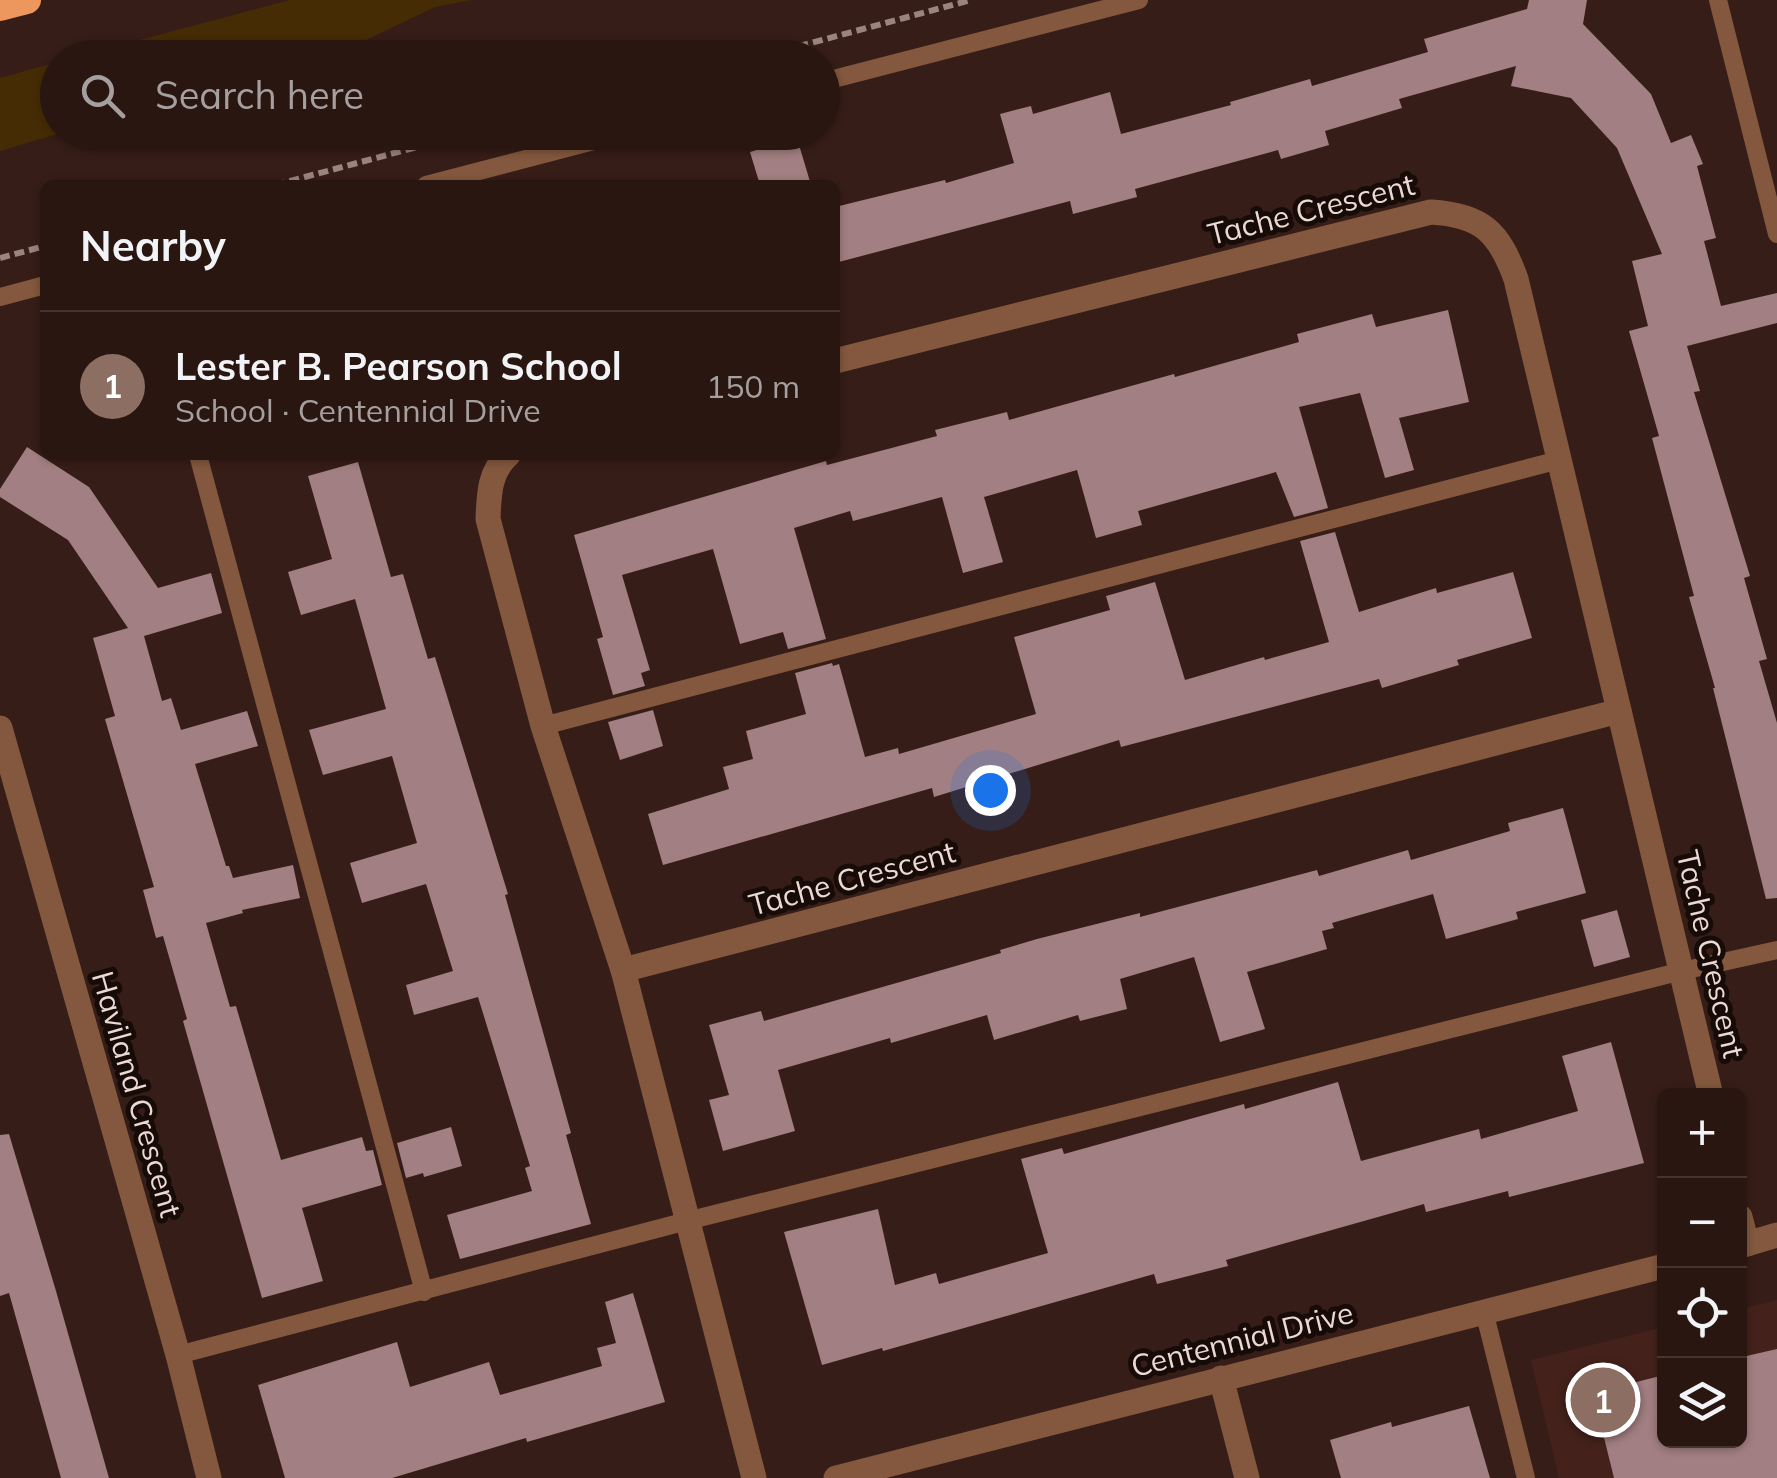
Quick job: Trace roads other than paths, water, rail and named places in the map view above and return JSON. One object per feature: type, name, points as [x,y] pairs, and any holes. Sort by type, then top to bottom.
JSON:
[{"type":"highway","points":[[0,7],[27,0]]},
{"type":"street","name":"Tache Crescent","points":[[840,360],[1431,212],[1460,214],[1486,227],[1506,250],[1516,279],[1709,1088]]},
{"type":"street","points":[[502,460],[489,489],[488,519],[543,726],[623,970],[754,1478]]},
{"type":"street","name":"Tache Crescent","points":[[623,970],[1619,711]]},
{"type":"street","name":"Haviland Crescent","points":[[0,728],[178,1355],[209,1478]]},
{"type":"street","points":[[1747,1244],[1777,1235]]},
{"type":"street","name":"Centennial Drive","points":[[836,1478],[1657,1268]]},
{"type":"street","points":[[1221,1378],[1247,1478]]},
{"type":"lane","points":[[840,77],[1140,0]]},
{"type":"lane","points":[[1718,0],[1777,234]]},
{"type":"lane","points":[[445,180],[559,150]]},
{"type":"lane","points":[[0,297],[40,286]]},
{"type":"lane","points":[[199,460],[424,1292]]},
{"type":"lane","points":[[543,726],[1559,460]]},
{"type":"lane","points":[[178,1355],[687,1221],[1777,950]]},
{"type":"lane","points":[[1484,1311],[1526,1478]]},
{"type":"place","name":"Lester B. Pearson School","points":[[1603,1400]]}]
